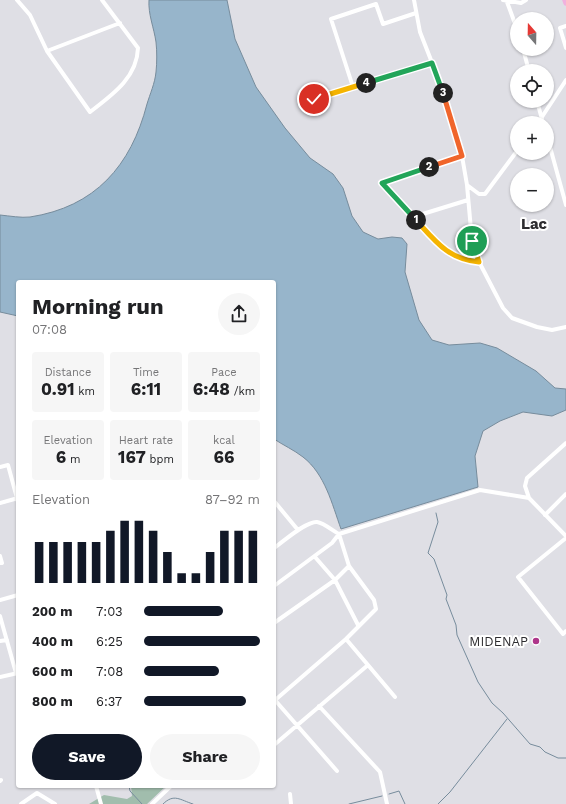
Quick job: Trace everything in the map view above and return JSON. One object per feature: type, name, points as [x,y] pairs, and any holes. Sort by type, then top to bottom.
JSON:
[{"type":"street","points":[[17,0],[30,15],[47,51],[90,112],[117,90],[130,76],[135,66],[138,48],[102,0]]},
{"type":"street","points":[[414,0],[420,32],[447,105],[462,156],[467,186],[472,241],[479,262],[503,308],[512,318],[537,327],[552,330],[566,327]]},
{"type":"street","points":[[505,1],[521,3],[526,0]]},
{"type":"street","points":[[505,1],[510,13]]},
{"type":"street","points":[[353,87],[331,19],[376,4],[383,24],[416,13]]},
{"type":"street","points":[[47,51],[120,23]]},
{"type":"street","points":[[566,26],[560,28],[566,48]]},
{"type":"street","points":[[314,99],[432,63]]},
{"type":"street","points":[[543,116],[566,80]]},
{"type":"street","points":[[462,156],[382,183],[444,250],[466,261],[479,262]]},
{"type":"street","points":[[467,186],[479,194],[485,194],[510,160]]},
{"type":"street","points":[[554,160],[566,205]]},
{"type":"street","points":[[414,217],[468,200]]},
{"type":"street","points":[[566,443],[527,478],[525,486],[529,498],[566,537],[518,577],[563,634],[566,631]]},
{"type":"street","points":[[0,467],[8,465],[16,492]]},
{"type":"street","points":[[276,585],[332,543],[339,534],[480,490],[529,498]]},
{"type":"street","points":[[545,514],[566,494]]},
{"type":"street","points":[[0,503],[16,499]]},
{"type":"street","points":[[276,503],[298,530]]},
{"type":"street","points":[[276,546],[298,530],[317,522],[339,534],[349,566],[374,600],[376,609],[358,625],[346,639],[276,698]]},
{"type":"street","points":[[0,556],[2,563],[0,564]]},
{"type":"street","points":[[314,557],[335,580],[358,625]]},
{"type":"street","points":[[276,622],[335,580],[349,566]]},
{"type":"street","points":[[0,600],[16,596]]},
{"type":"street","points":[[0,616],[16,670]]},
{"type":"street","points":[[346,639],[395,697]]},
{"type":"street","points":[[0,641],[7,640]]},
{"type":"street","points":[[276,742],[368,665]]},
{"type":"street","points":[[0,677],[16,673]]},
{"type":"street","points":[[276,702],[337,771]]},
{"type":"street","points":[[319,706],[380,772],[387,804]]},
{"type":"street","points":[[97,788],[101,804]]},
{"type":"street","points":[[152,804],[169,788]]},
{"type":"street","points":[[21,804],[37,793],[55,804]]},
{"type":"street","points":[[290,794],[291,804]]},
{"type":"green space","points":[[131,788],[164,788],[147,804],[89,804],[104,795],[127,799],[132,796]]},
{"type":"water","points":[[149,0],[227,0],[235,39],[256,87],[285,128],[310,158],[333,174],[343,188],[352,216],[363,232],[378,239],[392,237],[402,238],[407,244],[405,272],[419,320],[432,340],[449,345],[480,343],[497,348],[536,371],[555,388],[566,389],[566,410],[552,416],[523,412],[500,421],[483,431],[475,456],[478,487],[341,529],[327,490],[317,472],[303,457],[276,440],[276,280],[16,280],[16,316],[0,312],[0,215],[30,217],[53,212],[73,204],[91,193],[107,180],[120,164],[131,146],[140,126],[154,84],[156,72],[156,42]]},
{"type":"waterway","points":[[436,513],[438,522],[428,553],[434,559],[447,595],[446,599],[456,625],[457,635],[478,682],[492,703],[503,713],[530,744],[540,747],[545,752],[558,758],[566,758]]},
{"type":"waterway","points":[[438,804],[450,792],[507,719]]},
{"type":"waterway","points":[[129,788],[130,791],[142,804]]},
{"type":"waterway","points":[[389,794],[399,791],[405,804]]},
{"type":"waterway","points":[[349,804],[382,796]]},
{"type":"waterway","points":[[163,804],[174,798],[193,804]]},
{"type":"place","name":"MIDENAP","points":[[536,641]]},
{"type":"district","name":"Lac","points":[[534,224]]},
{"type":"route","points":[[314,99],[432,63],[440,83],[462,156],[382,183],[444,250],[466,261],[479,262],[473,248],[472,241]]}]
